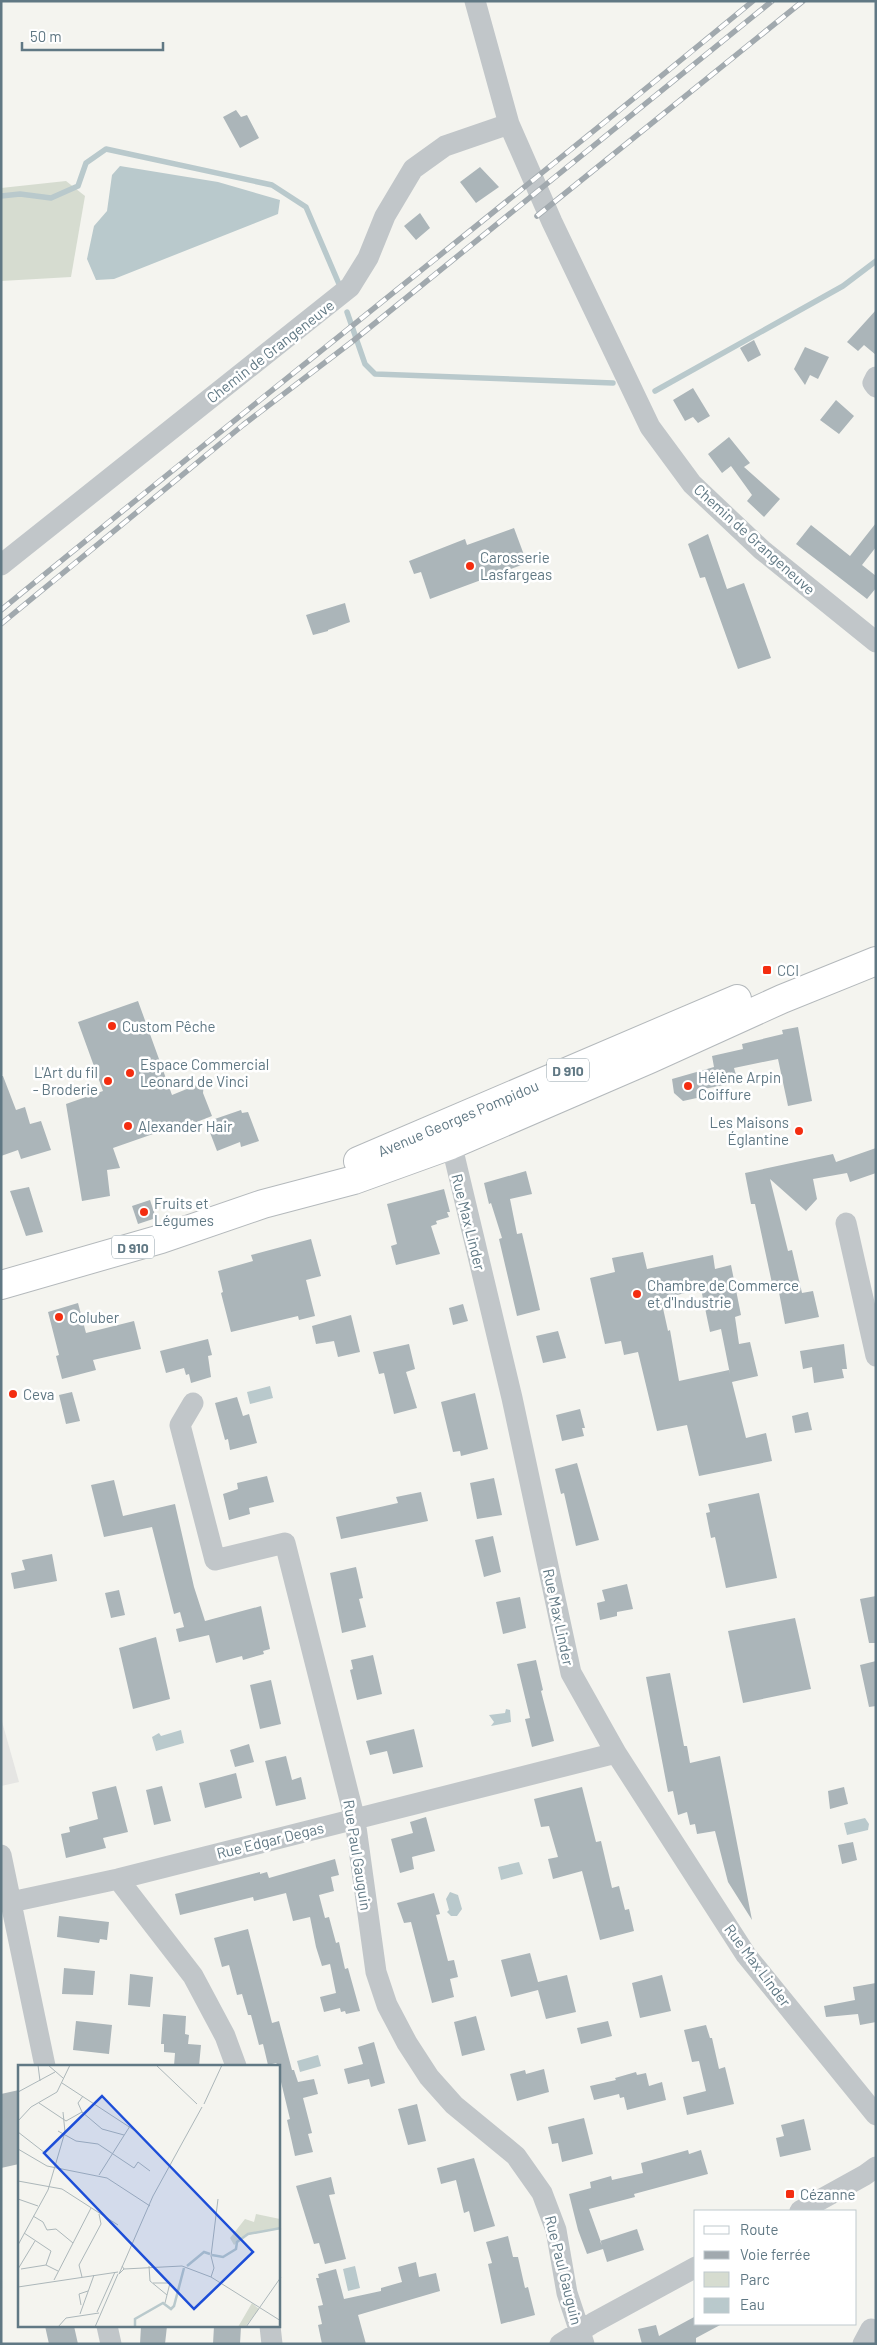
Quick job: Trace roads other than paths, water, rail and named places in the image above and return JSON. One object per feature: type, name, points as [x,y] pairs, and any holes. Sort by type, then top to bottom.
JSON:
[{"type":"main road","name":"Avenue Georges Pompidou","points":[[1,1286],[162,1239],[263,1204],[354,1180],[744,996],[876,943]]},
{"type":"main road","name":"Avenue Georges Pompidou","points":[[449,1134],[650,1059],[782,998],[876,961]]},
{"type":"street","name":"Chemin de Grangeneuve","points":[[475,1],[509,124],[552,222],[650,427],[697,488],[762,550],[876,642]]},
{"type":"street","name":"Chemin de Grangeneuve","points":[[1,565],[350,287],[368,258],[385,216],[413,170],[445,146],[509,124]]},
{"type":"street","points":[[876,377],[873,383],[876,387]]},
{"type":"street","name":"Rue Max Linder","points":[[449,1134],[512,1398],[571,1673],[616,1753],[746,1955],[876,2115]]},
{"type":"street","points":[[846,1223],[876,1356]]},
{"type":"street","name":"Rue Paul Gauguin","points":[[193,1403],[180,1425],[215,1560],[285,1543],[355,1820],[376,1972],[387,2005],[407,2043],[429,2077],[454,2105],[516,2156],[542,2193],[556,2230],[567,2293],[582,2338]]},
{"type":"street","name":"Rue Edgar Degas","points":[[11,1902],[355,1820],[616,1753]]},
{"type":"street","points":[[1,1855],[45,2065]]},
{"type":"street","points":[[118,1878],[193,1976],[225,2036],[236,2065]]},
{"type":"street","points":[[802,2210],[865,2175],[876,2166]]},
{"type":"street","points":[[560,2344],[582,2338],[694,2268]]},
{"type":"street","points":[[107,2328],[111,2344]]},
{"type":"street","points":[[270,2328],[272,2344]]},
{"type":"water","points":[[120,166],[218,182],[280,200],[278,214],[114,279],[96,280],[87,259],[94,226],[107,211],[112,175]]},
{"type":"water","points":[[270,1386],[273,1398],[250,1404],[247,1392]]},
{"type":"water","points":[[506,1709],[510,1710],[511,1722],[491,1726],[494,1722],[489,1715],[505,1713]]},
{"type":"water","points":[[181,1730],[184,1743],[156,1751],[152,1737],[159,1733],[161,1736]]},
{"type":"water","points":[[865,1818],[869,1824],[868,1830],[847,1835],[844,1823]]},
{"type":"water","points":[[519,1862],[523,1874],[501,1880],[498,1867]]},
{"type":"water","points":[[450,1892],[458,1895],[462,1909],[457,1916],[451,1916],[447,1912],[449,1910],[446,1899]]},
{"type":"water","points":[[318,2055],[321,2066],[300,2072],[297,2061]]},
{"type":"water","points":[[355,2266],[360,2288],[348,2291],[343,2269]]},
{"type":"waterway","points":[[1,196],[20,194],[51,198],[78,186],[86,163],[106,149],[272,185],[306,207],[339,284]]},
{"type":"waterway","points":[[655,391],[843,286],[876,261]]},
{"type":"waterway","points":[[347,312],[365,364],[375,374],[613,383]]},
{"type":"railway","points":[[1,610],[753,1]]},
{"type":"railway","points":[[1,624],[243,425],[353,341],[772,1]]},
{"type":"railway","points":[[537,216],[803,1]]},
{"type":"place","name":"Carosserie Lasfargeas","points":[[470,566]]},
{"type":"place","name":"CCI","points":[[767,970]]},
{"type":"place","name":"Custom Pêche","points":[[112,1026]]},
{"type":"place","name":"Espace Commercial Leonard de Vinci","points":[[130,1073]]},
{"type":"place","name":"L'Art du fil - Broderie","points":[[108,1081]]},
{"type":"place","name":"Hélène Arpin Coiffure","points":[[688,1086]]},
{"type":"place","name":"Alexander Hair","points":[[128,1126]]},
{"type":"place","name":"Les Maisons Églantine","points":[[799,1131]]},
{"type":"place","name":"Fruits et Légumes","points":[[144,1212]]},
{"type":"place","name":"Chambre de Commerce et d'Industrie","points":[[637,1294]]},
{"type":"place","name":"Coluber","points":[[59,1317]]},
{"type":"place","name":"Ceva","points":[[13,1394]]},
{"type":"place","name":"Cézanne","points":[[790,2194]]}]
